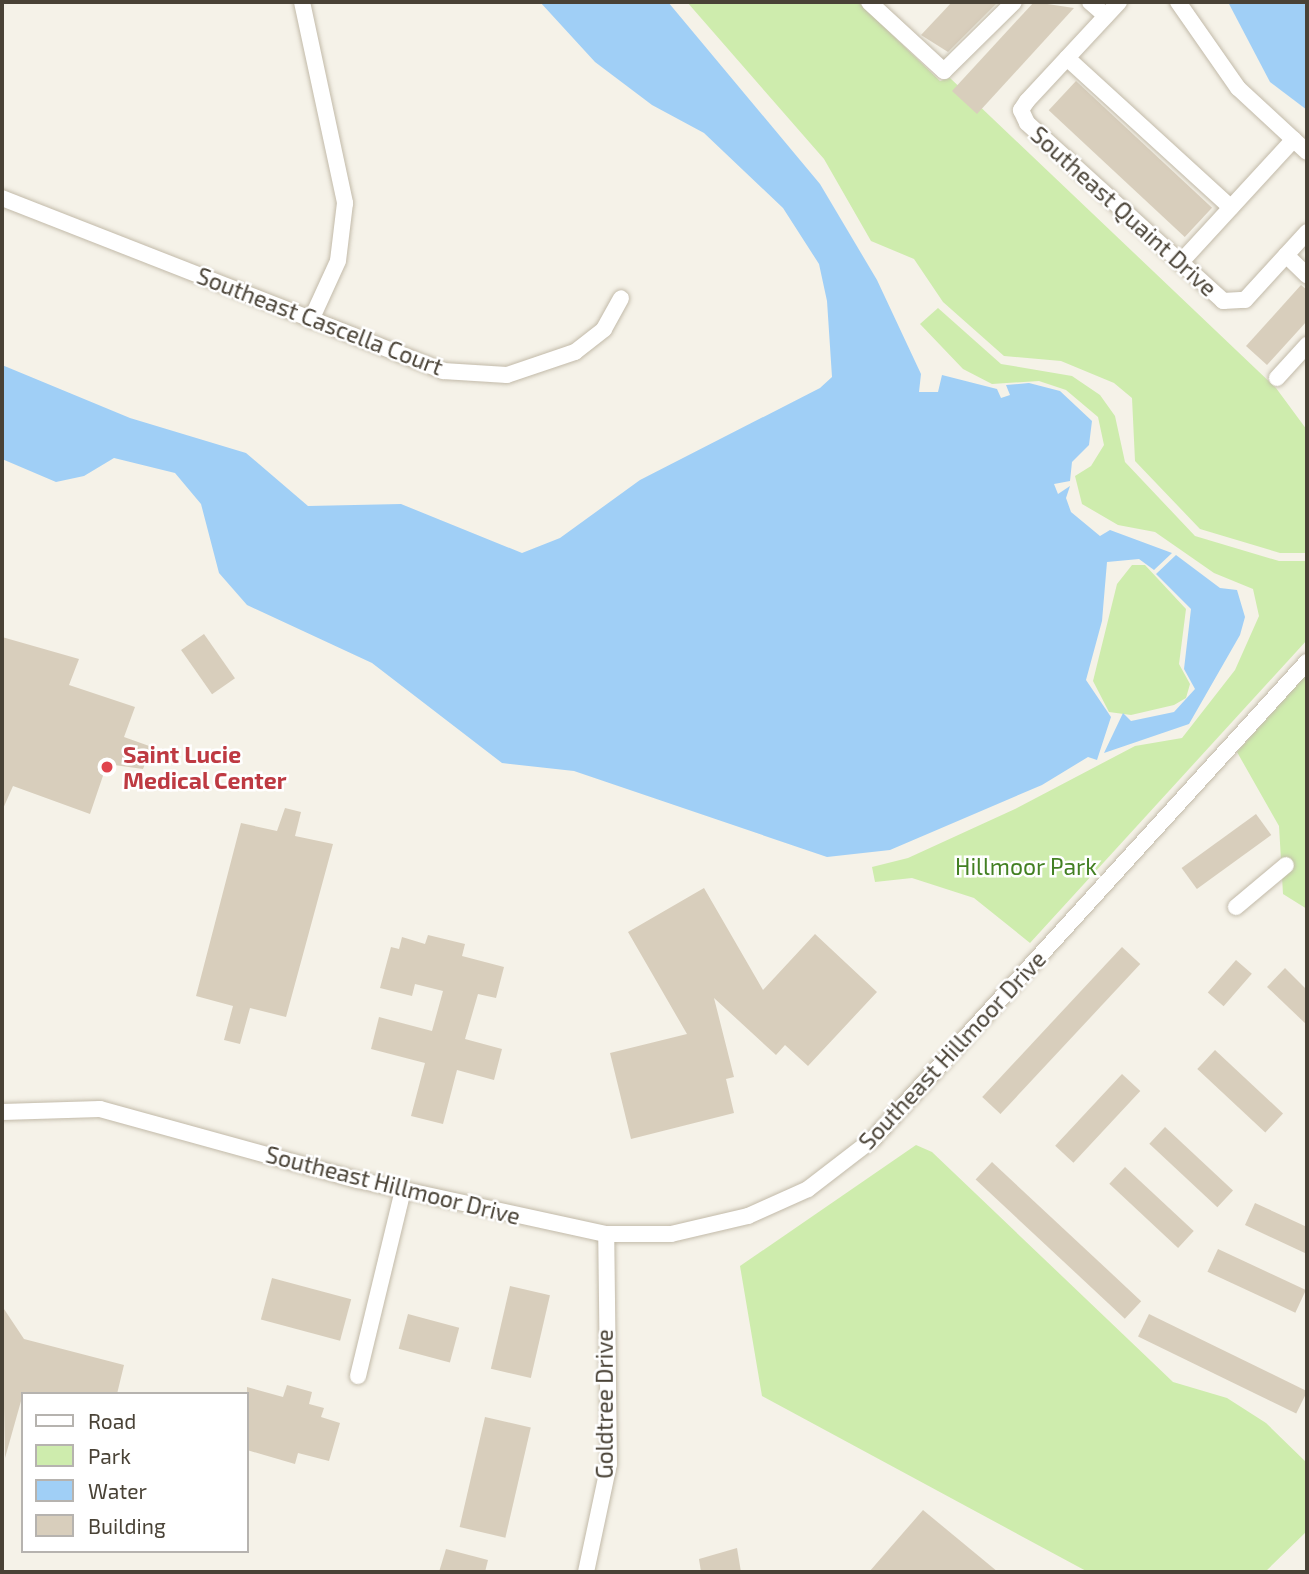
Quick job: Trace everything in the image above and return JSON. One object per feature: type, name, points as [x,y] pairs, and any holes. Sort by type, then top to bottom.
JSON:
[{"type":"street","points":[[302,2],[345,202],[338,261],[312,320]]},
{"type":"street","points":[[869,2],[943,71],[1014,2]]},
{"type":"street","points":[[1090,2],[1106,16]]},
{"type":"street","points":[[1119,2],[1067,58],[1231,208]]},
{"type":"street","points":[[1178,2],[1238,88],[1307,152]]},
{"type":"street","name":"Southeast Quaint Drive","points":[[1067,58],[1021,110],[1027,123],[1180,262],[1234,303],[1245,300],[1286,255]]},
{"type":"street","points":[[1180,262],[1294,139]]},
{"type":"street","name":"Southeast Cascella Court","points":[[2,198],[443,370],[507,375],[575,352],[604,329],[621,298]]},
{"type":"street","points":[[1307,232],[1286,255],[1307,275]]},
{"type":"street","points":[[1277,378],[1307,345]]},
{"type":"street","name":"Southeast Hillmoor Drive","points":[[2,1112],[100,1109],[402,1190],[606,1234],[671,1234],[748,1216],[808,1189],[853,1156],[1307,662]]},
{"type":"street","points":[[1236,907],[1286,865]]},
{"type":"street","points":[[358,1376],[402,1190]]},
{"type":"street","name":"Goldtree Drive","points":[[586,1572],[609,1464],[606,1234]]},
{"type":"green space","points":[[687,2],[858,2],[940,81],[950,78],[1276,388],[1307,430],[1307,553],[1280,553],[1200,529],[1135,461],[1132,398],[1114,383],[1061,361],[1004,356],[943,302],[914,259],[871,241],[824,159]]},
{"type":"green space","name":"Hillmoor Park","points":[[938,308],[1001,364],[1072,376],[1100,395],[1115,416],[1125,462],[1195,536],[1279,561],[1307,561],[1307,640],[1030,943],[974,898],[912,878],[875,882],[872,867],[908,858],[1015,809],[1135,746],[1182,738],[1235,670],[1259,616],[1253,589],[1214,573],[1155,532],[1118,525],[1082,504],[1075,476],[1091,466],[1104,445],[1098,417],[1066,390],[1039,381],[992,384],[963,369],[920,324]]},
{"type":"green space","points":[[1132,565],[1145,565],[1186,609],[1179,664],[1190,684],[1186,698],[1174,705],[1131,715],[1109,712],[1093,681],[1117,584]]},
{"type":"green space","points":[[1307,674],[1307,909],[1283,894],[1279,826],[1237,752]]},
{"type":"green space","points":[[916,1145],[932,1152],[1173,1382],[1227,1398],[1266,1423],[1307,1463],[1307,1531],[1265,1572],[1088,1572],[762,1396],[740,1266]]},
{"type":"water","points":[[540,2],[668,2],[820,184],[877,280],[921,374],[919,392],[938,392],[942,375],[997,389],[1001,398],[1010,395],[1006,385],[1029,383],[1060,391],[1092,421],[1089,445],[1072,462],[1070,481],[1054,484],[1058,494],[1070,486],[1066,498],[1071,512],[1100,536],[1110,530],[1172,553],[1154,570],[1139,559],[1107,562],[1102,621],[1086,680],[1111,717],[1097,760],[1088,757],[1042,785],[890,850],[827,857],[574,771],[502,763],[372,663],[247,605],[219,573],[201,504],[175,473],[114,458],[84,476],[56,482],[2,459],[2,365],[130,418],[246,453],[308,506],[401,504],[522,553],[560,538],[640,480],[820,388],[832,377],[827,301],[819,264],[783,208],[704,133],[652,105],[595,62]]},
{"type":"water","points":[[1228,2],[1307,2],[1307,110],[1270,82]]},
{"type":"water","points":[[1176,555],[1220,588],[1237,590],[1245,617],[1240,635],[1189,724],[1104,753],[1123,713],[1131,721],[1174,712],[1195,689],[1184,669],[1191,609],[1156,574]]},
{"type":"building","points":[[952,2],[998,2],[948,52],[921,35]]},
{"type":"building","points":[[1034,2],[1074,8],[977,114],[952,91]]},
{"type":"building","points":[[1076,81],[1212,208],[1185,237],[1049,110]]},
{"type":"building","points":[[1301,285],[1307,290],[1307,321],[1267,365],[1246,346]]},
{"type":"building","points":[[204,634],[235,678],[212,694],[181,650]]},
{"type":"building","points":[[2,637],[79,659],[69,685],[135,707],[124,737],[152,747],[143,769],[107,764],[90,814],[13,786],[2,811]]},
{"type":"building","points":[[285,808],[301,812],[295,836],[333,844],[286,1017],[250,1008],[240,1044],[224,1040],[233,1006],[196,996],[241,823],[277,831]]},
{"type":"building","points":[[1256,814],[1271,835],[1197,889],[1182,868]]},
{"type":"building","points":[[704,888],[763,990],[815,934],[877,992],[808,1066],[785,1045],[776,1055],[714,998],[734,1077],[726,1079],[734,1113],[631,1139],[610,1053],[687,1034],[628,932]]},
{"type":"building","points":[[428,935],[465,944],[462,956],[504,967],[496,998],[478,994],[465,1039],[502,1049],[494,1080],[457,1070],[443,1124],[411,1116],[425,1063],[371,1049],[379,1017],[432,1031],[443,991],[415,984],[412,996],[380,988],[391,947],[399,949],[402,937],[425,944]]},
{"type":"building","points":[[1122,947],[1140,964],[1000,1114],[982,1097]]},
{"type":"building","points":[[1236,960],[1252,974],[1224,1006],[1208,992]]},
{"type":"building","points":[[1285,968],[1307,990],[1307,1025],[1267,987]]},
{"type":"building","points":[[1215,1050],[1283,1113],[1265,1132],[1197,1069]]},
{"type":"building","points":[[1122,1074],[1140,1091],[1073,1163],[1055,1146]]},
{"type":"building","points":[[1165,1127],[1233,1190],[1217,1207],[1149,1144]]},
{"type":"building","points":[[992,1162],[1141,1301],[1125,1319],[976,1180]]},
{"type":"building","points":[[1125,1167],[1194,1231],[1178,1248],[1109,1184]]},
{"type":"building","points":[[1255,1203],[1307,1227],[1307,1254],[1245,1225]]},
{"type":"building","points":[[1218,1249],[1306,1290],[1295,1313],[1207,1272]]},
{"type":"building","points":[[272,1278],[351,1299],[340,1341],[261,1320]]},
{"type":"building","points":[[510,1286],[550,1295],[531,1378],[491,1369]]},
{"type":"building","points":[[2,1306],[24,1339],[124,1365],[117,1392],[21,1392],[21,1401],[5,1458]]},
{"type":"building","points":[[408,1314],[459,1328],[450,1362],[399,1349]]},
{"type":"building","points":[[1149,1314],[1307,1391],[1296,1414],[1138,1336]]},
{"type":"building","points":[[287,1385],[312,1392],[309,1404],[324,1408],[321,1417],[340,1423],[329,1461],[298,1453],[295,1464],[248,1450],[247,1387],[283,1397]]},
{"type":"building","points":[[485,1417],[531,1428],[505,1538],[460,1527]]},
{"type":"building","points":[[923,1510],[998,1572],[869,1572]]},
{"type":"building","points":[[737,1548],[741,1572],[701,1572],[699,1559]]},
{"type":"building","points":[[446,1549],[488,1560],[485,1572],[439,1572]]},
{"type":"place","name":"Saint Lucie Medical Center","points":[[107,767]]}]
